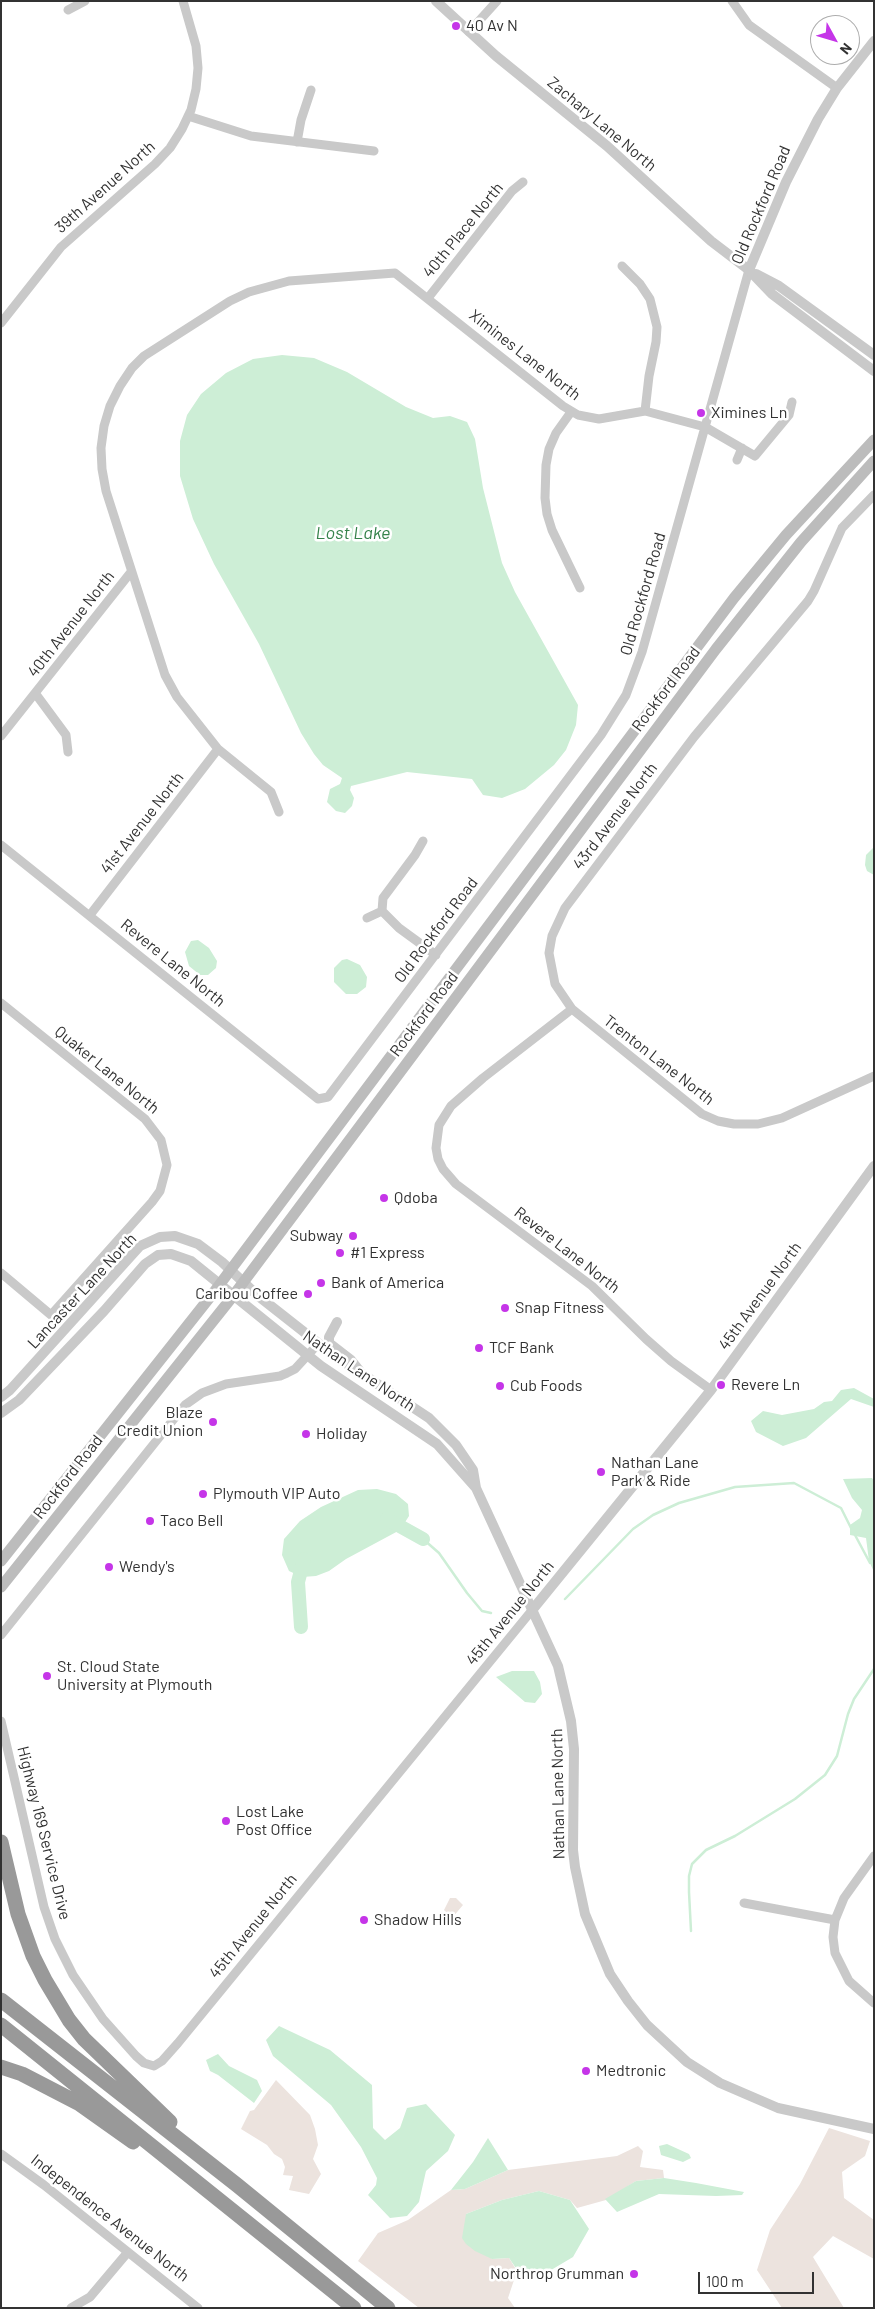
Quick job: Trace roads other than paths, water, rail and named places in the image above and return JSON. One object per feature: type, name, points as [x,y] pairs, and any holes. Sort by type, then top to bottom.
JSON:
[{"type":"highway","points":[[1,1842],[18,1914],[33,1956],[69,2020],[113,2068],[237,2185]]},
{"type":"highway","points":[[1,2000],[237,2185],[388,2308]]},
{"type":"highway","points":[[1,2025],[354,2308]]},
{"type":"highway","points":[[1,2068],[22,2074],[78,2103],[169,2167],[202,2186]]},
{"type":"main road","name":"Rockford Road","points":[[1,1561],[231,1270],[734,598],[808,510],[874,440]]},
{"type":"main road","name":"Rockford Road","points":[[1,1587],[243,1283],[716,649],[801,542],[871,465]]},
{"type":"street","points":[[68,10],[86,1]]},
{"type":"street","name":"39th Avenue North","points":[[1,323],[4,312],[61,247],[155,164],[170,148],[188,116],[196,89],[198,68],[196,46],[183,1]]},
{"type":"street","name":"Zachary Lane North","points":[[436,1],[469,32],[607,146],[711,241],[749,270],[772,294],[874,371]]},
{"type":"street","points":[[469,32],[497,1]]},
{"type":"street","points":[[732,1],[750,25],[837,88]]},
{"type":"street","name":"Old Rockford Road","points":[[328,1097],[601,735],[626,695],[642,652],[749,270],[786,182],[818,119],[837,88],[872,45]]},
{"type":"street","points":[[297,142],[301,120],[311,90]]},
{"type":"street","points":[[188,116],[251,136],[374,151]]},
{"type":"street","name":"40th Place North","points":[[428,298],[512,191],[522,182]]},
{"type":"street","points":[[622,266],[640,284],[650,299],[657,328],[644,411]]},
{"type":"street","name":"Zachary Lane North","points":[[749,270],[779,286],[874,355]]},
{"type":"street","name":"Ximines Lane North","points":[[395,273],[571,412],[587,418],[599,419],[644,411],[704,427],[755,456],[789,415],[792,402]]},
{"type":"street","name":"40th Avenue North","points":[[1,736],[131,572],[106,491],[102,470],[101,448],[110,406],[132,368],[164,342],[249,292],[289,281],[395,273]]},
{"type":"street","points":[[813,326],[821,316]]},
{"type":"street","points":[[571,412],[556,433],[549,449],[546,464],[545,498],[552,530],[580,588]]},
{"type":"street","points":[[737,460],[742,448]]},
{"type":"street","name":"43rd Avenue North","points":[[572,1010],[555,984],[549,953],[552,936],[564,908],[694,737],[808,601],[842,528],[874,494]]},
{"type":"street","points":[[131,572],[165,675],[177,697],[218,749],[271,792],[279,812]]},
{"type":"street","points":[[35,693],[66,735],[68,752]]},
{"type":"street","name":"41st Avenue North","points":[[90,915],[218,749]]},
{"type":"street","points":[[423,841],[383,898],[382,911],[399,928],[436,955]]},
{"type":"street","name":"Revere Lane North","points":[[1,845],[318,1099],[328,1097]]},
{"type":"street","points":[[367,918],[382,911]]},
{"type":"street","name":"Quaker Lane North","points":[[1,1003],[146,1120],[161,1140],[167,1165],[160,1191],[152,1202],[51,1315],[1,1273]]},
{"type":"street","name":"Trenton Lane North","points":[[572,1010],[702,1114],[718,1121],[734,1124],[758,1124],[782,1118],[874,1076]]},
{"type":"street","name":"Revere Lane North","points":[[572,1010],[483,1078],[451,1106],[439,1125],[436,1148],[443,1169],[456,1184],[592,1286],[652,1344],[711,1390]]},
{"type":"street","name":"45th Avenue North","points":[[154,2066],[162,2061],[178,2042],[711,1390],[874,1166]]},
{"type":"street","name":"Lancaster Lane North","points":[[1,1396],[10,1390],[131,1256],[149,1241],[176,1236],[198,1244],[231,1270],[243,1283]]},
{"type":"street","name":"Lancaster Lane North","points":[[1,1413],[19,1400],[104,1311],[145,1264],[158,1255],[171,1254],[183,1257],[220,1284]]},
{"type":"street","name":"Nathan Lane North","points":[[243,1283],[318,1344],[365,1378],[412,1405],[444,1431],[473,1470],[476,1488],[558,1666],[571,1721],[574,1749],[573,1850],[584,1914],[610,1974],[628,2001],[646,2025],[668,2046],[687,2062],[720,2083],[778,2108],[874,2129]]},
{"type":"street","name":"Nathan Lane North","points":[[220,1284],[308,1356],[437,1444],[476,1488]]},
{"type":"street","points":[[307,1334],[315,1336],[324,1333],[337,1322],[329,1337],[329,1343],[352,1360],[365,1378]]},
{"type":"street","points":[[1,1635],[184,1405],[202,1393],[226,1384],[280,1376],[295,1369],[318,1344]]},
{"type":"street","name":"Highway 169 Service Drive","points":[[1,1721],[42,1899],[55,1939],[74,1975],[103,2019],[136,2056],[144,2063],[154,2066]]},
{"type":"street","points":[[874,1856],[844,1898],[835,1920],[833,1937],[835,1953],[849,1981],[874,2003]]},
{"type":"street","points":[[744,1904],[835,1920]]},
{"type":"street","name":"Independence Avenue North","points":[[1,2154],[22,2167],[198,2308]]},
{"type":"street","points":[[71,2308],[90,2297],[128,2252]]},
{"type":"water","name":"Lost Lake","points":[[282,355],[314,358],[347,372],[406,407],[433,418],[450,416],[467,422],[475,439],[483,488],[502,563],[515,592],[578,705],[576,725],[566,750],[554,765],[525,789],[502,798],[483,795],[472,779],[407,772],[351,786],[350,790],[354,798],[352,806],[345,813],[336,811],[327,802],[330,789],[340,784],[342,778],[323,765],[301,733],[259,644],[214,564],[193,519],[180,476],[180,441],[187,415],[201,394],[226,373],[253,359]]},
{"type":"water","points":[[874,847],[874,875],[867,871],[865,865],[866,855]]},
{"type":"water","points":[[198,940],[209,948],[217,961],[216,968],[208,975],[200,975],[189,966],[185,952],[191,941]]},
{"type":"water","points":[[347,959],[360,965],[367,977],[366,987],[357,994],[346,994],[334,982],[334,968],[342,960]]},
{"type":"water","points":[[854,1388],[874,1399],[874,1407],[851,1399],[806,1438],[783,1446],[756,1432],[751,1421],[763,1411],[782,1415],[814,1409],[824,1402],[832,1401],[841,1390]]},
{"type":"water","points":[[872,1478],[874,1481],[874,1572],[869,1561],[866,1538],[850,1535],[850,1525],[860,1518],[862,1510],[852,1498],[843,1479]]},
{"type":"water","points":[[377,1489],[396,1494],[408,1504],[409,1516],[400,1530],[346,1559],[329,1571],[316,1576],[302,1577],[289,1571],[282,1555],[284,1539],[300,1521],[321,1507],[358,1490]]},
{"type":"water","points":[[512,1671],[534,1671],[540,1682],[542,1694],[535,1703],[525,1702],[496,1677]]},
{"type":"water","points":[[279,2026],[330,2050],[372,2085],[373,2128],[385,2140],[400,2128],[407,2108],[426,2104],[455,2135],[448,2151],[426,2171],[419,2202],[407,2216],[390,2218],[368,2195],[376,2185],[377,2178],[361,2147],[331,2105],[273,2056],[266,2040]]},
{"type":"water","points":[[218,2054],[229,2066],[257,2080],[262,2091],[254,2103],[210,2071],[206,2060]]},
{"type":"water","points":[[488,2138],[508,2170],[465,2189],[451,2190],[473,2162]]},
{"type":"water","points":[[667,2144],[689,2154],[691,2158],[683,2162],[661,2155],[659,2146]]},
{"type":"water","points":[[664,2178],[744,2192],[742,2195],[716,2196],[659,2194],[617,2212],[605,2199],[636,2181]]},
{"type":"water","points":[[539,2191],[570,2200],[589,2229],[573,2257],[536,2279],[522,2277],[509,2258],[492,2259],[475,2251],[462,2238],[466,2214],[502,2200]]},
{"type":"waterway","points":[[565,1599],[633,1529],[653,1515],[679,1503],[735,1487],[794,1483],[841,1508],[851,1528]]},
{"type":"waterway","points":[[387,1519],[423,1539]]},
{"type":"waterway","points":[[855,1535],[870,1563]]},
{"type":"waterway","points":[[423,1539],[439,1553],[482,1611],[491,1613]]},
{"type":"waterway","points":[[301,1627],[298,1582],[304,1559]]},
{"type":"waterway","points":[[691,1931],[689,1876],[692,1864],[706,1850],[735,1836],[795,1799],[825,1775],[837,1756],[854,1699],[874,1669]]},
{"type":"place","name":"40 Av N","points":[[456,26]]},
{"type":"place","name":"Ximines Ln","points":[[701,413]]},
{"type":"place","name":"Qdoba","points":[[384,1198]]},
{"type":"place","name":"Subway","points":[[353,1236]]},
{"type":"place","name":"#1 Express","points":[[340,1253]]},
{"type":"place","name":"Bank of America","points":[[321,1283]]},
{"type":"place","name":"Caribou Coffee","points":[[308,1294]]},
{"type":"place","name":"Snap Fitness","points":[[505,1308]]},
{"type":"place","name":"TCF Bank","points":[[479,1348]]},
{"type":"place","name":"Revere Ln","points":[[721,1385]]},
{"type":"place","name":"Cub Foods","points":[[500,1386]]},
{"type":"place","name":"Blaze Credit Union","points":[[213,1422]]},
{"type":"place","name":"Holiday","points":[[306,1434]]},
{"type":"place","name":"Nathan Lane Park & Ride","points":[[601,1472]]},
{"type":"place","name":"Plymouth VIP Auto","points":[[203,1494]]},
{"type":"place","name":"Taco Bell","points":[[150,1521]]},
{"type":"place","name":"Wendy's","points":[[109,1567]]},
{"type":"place","name":"St. Cloud State University at Plymouth","points":[[47,1676]]},
{"type":"place","name":"Lost Lake Post Office","points":[[226,1821]]},
{"type":"place","name":"Shadow Hills","points":[[364,1920]]},
{"type":"place","name":"Medtronic","points":[[586,2071]]},
{"type":"place","name":"Northrop Grumman","points":[[634,2274]]}]
